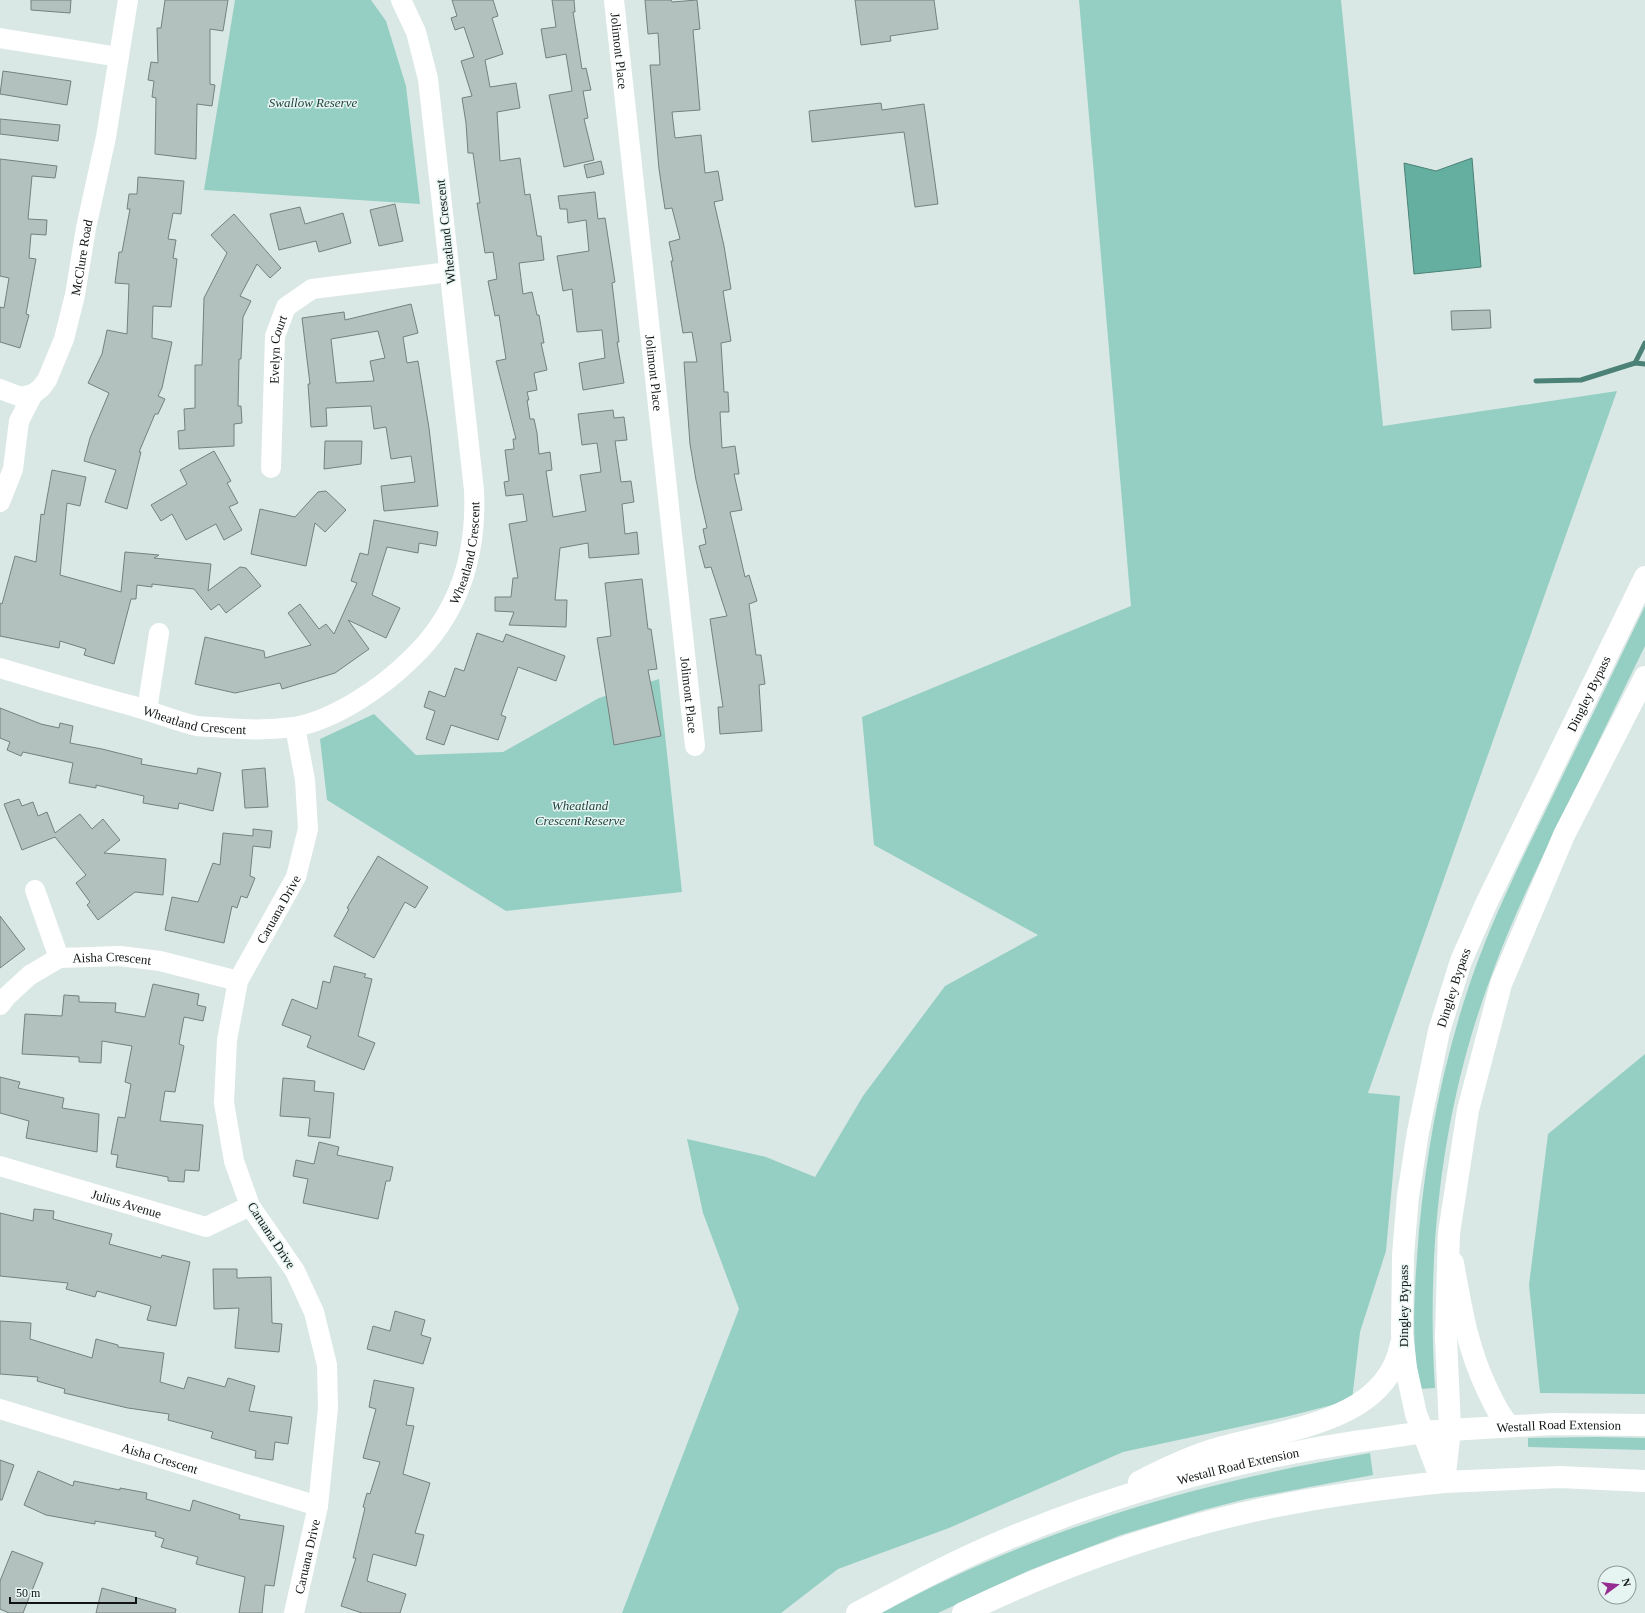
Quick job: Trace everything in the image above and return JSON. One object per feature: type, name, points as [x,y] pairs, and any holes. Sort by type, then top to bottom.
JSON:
[{"type":"main road","name":"Dingley Bypass","points":[[1443,1482],[1416,1414],[1408,1383],[1402,1334],[1403,1255],[1408,1196],[1418,1132],[1439,1031],[1461,961],[1486,904],[1645,577]]},
{"type":"main road","points":[[1443,1482],[1450,1430],[1446,1337],[1449,1233],[1468,1110],[1501,984],[1564,835],[1645,677]]},
{"type":"main road","points":[[1449,1233],[1462,1317],[1470,1349],[1495,1406],[1509,1426]]},
{"type":"main road","points":[[1098,1505],[1169,1466],[1223,1447],[1307,1427],[1355,1405],[1375,1391],[1387,1379],[1399,1354],[1402,1334]]},
{"type":"main road","name":"Westall Road Extension","points":[[857,1613],[934,1572],[986,1548],[1098,1505],[1164,1484],[1244,1463],[1317,1448],[1423,1432],[1509,1426],[1602,1424],[1645,1425]]},
{"type":"main road","points":[[963,1613],[1045,1577],[1111,1552],[1210,1522],[1313,1499],[1443,1482],[1560,1477],[1645,1480]]},
{"type":"street","name":"McClure Road","points":[[0,502],[13,469],[20,421],[33,394],[41,388],[47,380],[64,339],[75,295],[86,228],[106,137],[128,0]]},
{"type":"street","name":"Wheatland Crescent","points":[[0,668],[147,710],[197,726],[246,730],[295,727],[348,706],[379,688],[405,666],[430,639],[451,609],[459,593],[471,545],[475,513],[474,490],[428,79],[416,32],[401,0]]},
{"type":"street","name":"Jolimont Place","points":[[614,0],[695,746]]},
{"type":"street","points":[[0,38],[119,57]]},
{"type":"street","name":"Evelyn Court","points":[[271,468],[275,336],[286,307],[312,289],[449,272]]},
{"type":"street","points":[[0,389],[21,397],[33,394]]},
{"type":"street","points":[[147,710],[159,633]]},
{"type":"street","name":"Caruana Drive","points":[[294,1613],[318,1506],[328,1408],[327,1365],[314,1312],[295,1271],[250,1206],[234,1160],[224,1103],[227,1040],[238,981],[296,877],[308,829],[305,780],[295,727]]},
{"type":"street","points":[[35,890],[58,958]]},
{"type":"street","name":"Aisha Crescent","points":[[0,1005],[6,997],[30,975],[58,958],[120,956],[160,961],[238,981]]},
{"type":"street","name":"Julius Avenue","points":[[0,1166],[206,1227],[250,1206]]},
{"type":"street","name":"Aisha Crescent","points":[[0,1409],[318,1506]]},
{"type":"green space","name":"Swallow Reserve","points":[[235,0],[371,0],[386,21],[406,86],[420,204],[204,190]]},
{"type":"green space","points":[[1079,0],[1341,0],[1383,426],[1617,391],[1368,1093],[1400,1096],[1386,1251],[1360,1332],[1352,1400],[1285,1417],[1123,1452],[949,1528],[838,1569],[781,1613],[622,1613],[739,1309],[703,1213],[687,1139],[766,1157],[815,1177],[863,1096],[945,986],[1038,935],[874,845],[862,717],[1131,606]]},
{"type":"green space","points":[[1645,606],[1645,646],[1524,896],[1499,954],[1475,1024],[1461,1075],[1441,1178],[1433,1283],[1435,1388],[1420,1389],[1414,1330],[1417,1251],[1422,1199],[1432,1135],[1444,1073],[1452,1042],[1471,980],[1505,895]]},
{"type":"green space","name":"Wheatland Crescent Reserve","points":[[659,679],[682,892],[506,911],[327,800],[320,739],[374,714],[416,755],[503,752],[599,698]]},
{"type":"green space","points":[[1645,1054],[1645,1394],[1540,1393],[1529,1285],[1548,1134]]},
{"type":"green space","points":[[1528,1438],[1645,1438],[1645,1450],[1528,1447]]},
{"type":"green space","points":[[1370,1453],[1373,1475],[1246,1499],[1203,1510],[1121,1535],[1030,1570],[938,1613],[882,1613],[940,1583],[999,1557],[1059,1533],[1120,1512],[1181,1494],[1244,1478]]},
{"type":"shaded area","points":[[1472,158],[1481,267],[1414,274],[1404,163],[1436,171]]},
{"type":"building","points":[[31,0],[71,0],[70,13],[31,10]]},
{"type":"building","points":[[165,0],[228,0],[223,31],[210,29],[210,84],[215,85],[212,106],[197,104],[196,159],[155,154],[156,98],[152,97],[154,81],[148,80],[151,62],[158,63],[157,28],[161,28]]},
{"type":"building","points":[[452,0],[493,0],[498,16],[492,18],[503,54],[485,60],[490,87],[516,83],[520,108],[497,112],[500,161],[520,158],[525,195],[530,194],[537,236],[541,236],[544,260],[519,263],[523,294],[532,292],[537,315],[539,315],[544,343],[541,343],[547,370],[534,373],[537,390],[527,392],[529,400],[527,400],[530,419],[534,419],[539,454],[550,452],[552,470],[546,471],[553,517],[586,511],[580,475],[601,472],[597,443],[582,445],[578,414],[613,410],[614,418],[624,417],[627,440],[615,441],[621,482],[631,481],[634,502],[622,504],[625,534],[637,532],[639,554],[589,558],[588,543],[560,548],[555,600],[567,600],[566,627],[509,625],[514,612],[495,611],[495,597],[511,597],[513,578],[518,578],[509,524],[527,521],[523,494],[506,496],[504,482],[509,481],[505,450],[514,449],[513,439],[516,439],[496,361],[506,359],[499,315],[495,316],[488,281],[497,279],[493,252],[485,253],[477,203],[480,203],[473,153],[468,153],[466,123],[462,98],[472,96],[461,61],[474,57],[464,27],[455,30],[451,18],[457,16]]},
{"type":"building","points":[[552,0],[574,0],[575,12],[573,12],[582,69],[586,68],[591,90],[583,91],[588,118],[584,119],[594,160],[564,167],[549,95],[572,91],[566,54],[546,58],[541,29],[556,27]]},
{"type":"building","points":[[645,0],[671,0],[672,2],[697,0],[700,29],[693,30],[700,110],[672,112],[675,138],[701,135],[705,173],[718,171],[723,200],[714,202],[724,246],[731,289],[723,291],[731,341],[721,343],[724,392],[728,392],[729,412],[720,412],[722,448],[735,446],[739,474],[734,474],[742,510],[730,512],[745,577],[749,575],[757,601],[749,604],[756,655],[761,655],[765,684],[759,685],[762,731],[720,734],[718,707],[723,707],[710,619],[727,616],[711,567],[705,568],[699,546],[706,544],[703,529],[707,528],[696,480],[690,444],[684,362],[697,362],[692,332],[683,333],[671,261],[673,261],[669,242],[680,239],[672,208],[665,209],[659,169],[650,65],[660,65],[658,33],[648,34]]},
{"type":"building","points":[[855,0],[934,0],[938,29],[890,36],[891,41],[861,45]]},
{"type":"building","points":[[3,71],[71,81],[67,105],[0,94]]},
{"type":"building","points":[[881,103],[882,110],[924,104],[938,204],[915,207],[904,132],[812,142],[809,111]]},
{"type":"building","points":[[0,119],[60,125],[58,141],[0,134]]},
{"type":"building","points":[[0,159],[57,166],[55,178],[32,176],[28,219],[47,220],[46,235],[31,234],[29,258],[36,259],[26,314],[29,315],[20,348],[0,342],[0,307],[4,308],[9,278],[0,276]]},
{"type":"building","points":[[601,161],[604,174],[587,178],[584,165]]},
{"type":"building","points":[[138,177],[184,181],[181,214],[173,213],[168,239],[176,240],[173,258],[177,259],[171,307],[153,306],[152,338],[172,342],[162,388],[158,396],[165,399],[158,414],[155,414],[139,452],[141,452],[127,509],[105,502],[116,470],[84,461],[90,438],[109,393],[88,383],[102,354],[107,330],[127,334],[129,284],[115,283],[119,252],[122,252],[130,209],[127,209],[129,194],[137,194]]},
{"type":"building","points":[[595,192],[598,219],[605,218],[615,282],[612,283],[619,342],[617,342],[624,383],[583,390],[579,363],[605,358],[602,330],[577,332],[572,289],[563,291],[557,256],[589,251],[586,220],[568,223],[567,209],[560,209],[558,196]]},
{"type":"building","points":[[395,204],[403,241],[379,246],[370,210]]},
{"type":"building","points":[[300,207],[305,224],[343,213],[351,243],[319,252],[316,241],[279,250],[270,214]]},
{"type":"building","points":[[234,214],[281,268],[270,278],[257,264],[240,296],[251,301],[243,317],[241,359],[239,359],[238,406],[241,406],[242,423],[234,424],[234,446],[179,449],[178,431],[185,430],[184,409],[195,408],[195,365],[202,365],[204,298],[227,253],[211,235]]},
{"type":"building","points":[[411,304],[418,333],[403,337],[407,363],[418,361],[429,428],[438,506],[384,511],[381,486],[415,482],[411,456],[391,459],[386,427],[374,429],[371,406],[326,408],[327,426],[311,427],[308,384],[310,384],[302,318],[344,312],[345,320]],"holes":[[[378,331],[385,358],[370,361],[374,381],[336,383],[331,339]]]},
{"type":"building","points":[[1490,310],[1491,328],[1452,330],[1451,311]]},
{"type":"building","points":[[325,441],[362,441],[361,464],[324,469]]},
{"type":"building","points":[[214,451],[231,481],[227,483],[238,503],[229,507],[242,530],[224,540],[216,524],[186,540],[172,514],[161,521],[151,505],[187,484],[180,470]]},
{"type":"building","points":[[52,470],[86,477],[80,506],[67,503],[60,575],[121,592],[125,552],[159,555],[154,558],[211,564],[208,591],[240,567],[246,568],[261,586],[226,613],[219,604],[211,610],[194,589],[152,584],[152,587],[137,585],[136,599],[131,599],[114,664],[84,655],[86,649],[60,641],[59,648],[0,636],[0,603],[2,604],[15,556],[36,562],[41,514],[44,515]]},
{"type":"building","points":[[326,491],[346,510],[325,532],[315,523],[306,566],[251,554],[260,509],[295,517],[318,492]]},
{"type":"building","points":[[374,520],[438,532],[436,546],[419,543],[418,553],[387,547],[372,595],[400,608],[386,638],[348,620],[369,649],[335,673],[282,689],[280,683],[235,693],[195,684],[205,637],[264,651],[265,658],[311,645],[288,613],[300,604],[319,629],[326,624],[334,634],[357,583],[351,581],[360,553],[368,555]]},
{"type":"building","points":[[642,579],[648,629],[651,629],[657,669],[648,670],[661,736],[614,745],[597,638],[611,636],[605,583]]},
{"type":"building","points":[[477,633],[503,642],[506,634],[565,656],[556,681],[518,667],[501,715],[506,717],[498,740],[451,725],[444,745],[426,739],[435,711],[424,707],[429,691],[445,697],[455,668],[464,671]]},
{"type":"building","points":[[0,708],[41,724],[59,728],[60,723],[73,726],[70,743],[142,759],[141,764],[197,774],[198,768],[221,773],[213,811],[179,803],[178,809],[143,803],[144,796],[96,785],[96,788],[69,783],[73,763],[23,752],[21,756],[7,750],[10,742],[0,738]]},
{"type":"building","points":[[265,768],[268,807],[245,808],[242,770]]},
{"type":"building","points":[[19,799],[22,806],[33,802],[38,816],[47,812],[55,833],[80,814],[92,829],[103,819],[120,840],[104,853],[166,859],[163,895],[135,892],[98,920],[87,905],[90,902],[76,883],[86,875],[55,837],[22,850],[4,804]]},
{"type":"building","points":[[253,829],[272,831],[270,848],[253,846],[250,876],[255,878],[247,898],[241,896],[237,908],[232,906],[224,943],[165,930],[172,897],[198,902],[213,863],[220,865],[223,833],[253,836]]},
{"type":"building","points":[[378,856],[428,887],[415,908],[405,902],[374,958],[334,936],[349,909],[347,908]]},
{"type":"building","points":[[0,916],[25,949],[0,968]]},
{"type":"building","points":[[334,966],[366,974],[364,977],[372,979],[358,1036],[375,1043],[364,1070],[307,1047],[311,1036],[282,1025],[292,999],[317,1009],[323,981],[330,983]]},
{"type":"building","points":[[153,984],[199,994],[197,1005],[206,1007],[203,1021],[184,1017],[179,1044],[184,1046],[175,1092],[165,1091],[160,1121],[203,1125],[199,1171],[185,1170],[184,1182],[168,1181],[168,1177],[116,1167],[118,1155],[111,1154],[118,1117],[125,1118],[131,1084],[125,1082],[132,1046],[102,1041],[101,1063],[79,1062],[79,1057],[22,1054],[25,1014],[62,1016],[64,995],[79,996],[79,1002],[116,1003],[115,1012],[145,1017]]},
{"type":"building","points":[[0,1077],[20,1082],[18,1088],[64,1098],[62,1108],[99,1114],[97,1152],[26,1138],[29,1121],[0,1113]]},
{"type":"building","points":[[283,1078],[315,1081],[314,1091],[334,1093],[330,1138],[308,1136],[310,1118],[280,1116]]},
{"type":"building","points":[[319,1142],[339,1147],[337,1155],[393,1167],[390,1181],[386,1181],[378,1219],[303,1203],[308,1179],[293,1176],[296,1160],[314,1164]]},
{"type":"building","points":[[34,1209],[54,1211],[53,1219],[112,1234],[109,1244],[161,1258],[162,1255],[190,1262],[176,1326],[147,1320],[151,1306],[97,1291],[95,1297],[66,1289],[68,1283],[0,1276],[0,1213],[33,1221]]},
{"type":"building","points":[[213,1269],[237,1269],[237,1278],[271,1277],[272,1323],[282,1324],[279,1352],[235,1348],[239,1308],[214,1309]]},
{"type":"building","points":[[395,1311],[425,1320],[421,1335],[431,1338],[423,1364],[367,1349],[373,1326],[390,1331]]},
{"type":"building","points":[[0,1321],[31,1323],[30,1339],[92,1358],[96,1339],[118,1345],[118,1347],[164,1353],[160,1382],[184,1389],[188,1377],[225,1387],[228,1378],[255,1386],[249,1411],[292,1417],[288,1444],[275,1442],[273,1460],[255,1458],[256,1451],[211,1438],[213,1432],[168,1420],[169,1414],[128,1408],[64,1393],[65,1389],[37,1381],[38,1377],[0,1374]]},
{"type":"building","points":[[374,1380],[414,1388],[406,1425],[414,1426],[403,1474],[430,1483],[415,1533],[424,1535],[416,1566],[373,1554],[367,1581],[406,1594],[400,1613],[362,1613],[341,1606],[356,1558],[353,1558],[365,1508],[363,1507],[367,1493],[370,1494],[380,1462],[363,1458],[376,1409],[369,1407]]},
{"type":"building","points":[[0,1460],[14,1465],[2,1500],[0,1500]]},
{"type":"building","points":[[38,1471],[73,1486],[74,1481],[120,1490],[120,1488],[147,1493],[146,1499],[190,1511],[193,1500],[240,1515],[239,1519],[284,1526],[274,1586],[265,1585],[262,1613],[239,1613],[245,1577],[196,1564],[198,1557],[161,1547],[164,1539],[155,1536],[156,1532],[95,1521],[95,1524],[46,1515],[24,1505]]},
{"type":"building","points":[[12,1551],[43,1563],[23,1613],[9,1613],[0,1609],[0,1581]]},
{"type":"building","points":[[102,1588],[176,1609],[175,1613],[96,1613]]},
{"type":"waterway","points":[[1645,343],[1635,363],[1645,364]]},
{"type":"waterway","points":[[1536,381],[1581,380],[1635,363]]}]
